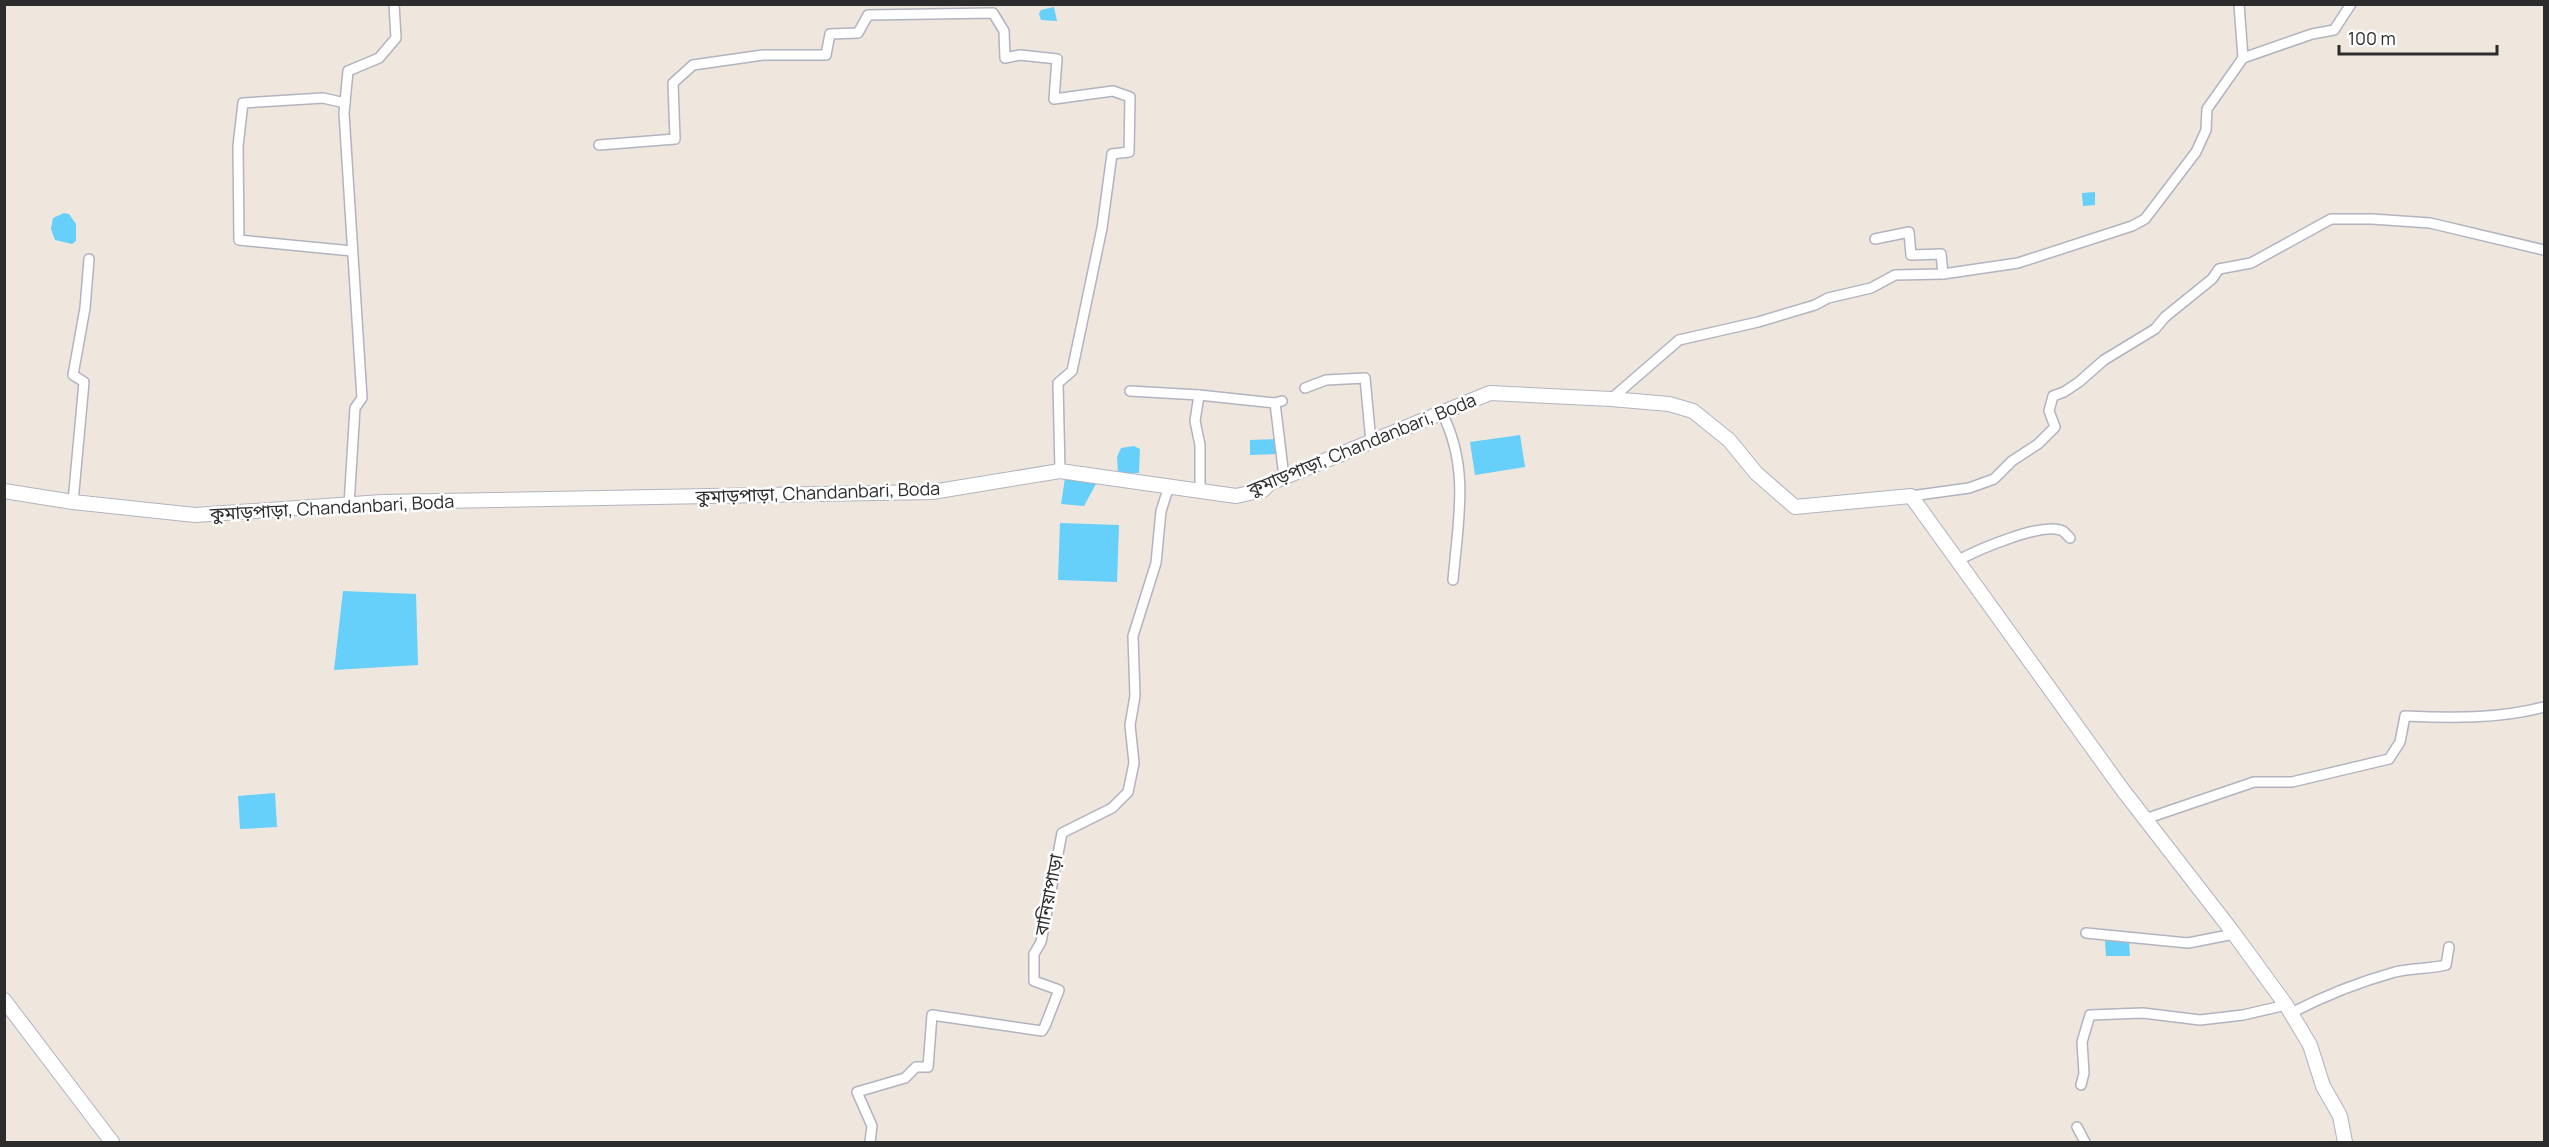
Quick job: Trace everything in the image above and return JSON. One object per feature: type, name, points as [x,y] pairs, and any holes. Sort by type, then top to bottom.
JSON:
[{"type":"street","points":[[349,505],[355,408],[362,398],[345,103],[348,71],[379,58],[396,38],[394,4]]},
{"type":"street","points":[[2239,4],[2242,58]]},
{"type":"street","points":[[1611,399],[1679,340],[1758,322],[1815,305],[1828,298],[1871,288],[1895,275],[1943,274],[2018,263],[2132,226],[2145,219],[2196,152],[2206,130],[2207,109],[2242,58],[2312,34],[2334,30],[2351,4]]},
{"type":"street","points":[[599,145],[675,139],[674,83],[693,65],[763,55],[826,55],[830,34],[858,33],[868,15],[993,13],[1004,32],[1005,58],[1020,55],[1057,59],[1054,99],[1113,91],[1130,97],[1130,152],[1112,154],[1102,228],[1072,371],[1058,383],[1060,471]]},
{"type":"street","points":[[345,103],[323,98],[243,103],[238,146],[239,240],[352,251]]},
{"type":"street","points":[[2345,1143],[2340,1116],[2323,1086],[2310,1045],[2288,1009],[2234,934],[2145,819],[1911,496],[1969,488],[1994,479],[2012,461],[2038,444],[2055,427],[2049,411],[2053,396],[2072,387],[2104,360],[2156,329],[2164,317],[2212,279],[2218,269],[2251,263],[2331,219],[2430,223],[2544,250]]},
{"type":"street","points":[[1875,239],[1909,232],[1911,255],[1941,254],[1943,274]]},
{"type":"street","points":[[73,502],[84,382],[73,375],[85,308],[89,259]]},
{"type":"street","points":[[1305,388],[1326,380],[1365,378],[1371,442]]},
{"type":"street","points":[[1130,391],[1278,402],[1284,477]]},
{"type":"street","name":"কুমাড়পাড়া, Chandanbari, Boda","points":[[4,491],[73,502],[195,515],[349,505],[932,492],[1060,471],[1236,496],[1263,490],[1270,483],[1284,477],[1490,393],[1669,404],[1693,411],[1729,440],[1760,477],[1795,507],[1911,496]]},
{"type":"street","points":[[1199,395],[1195,421],[1200,445],[1200,490]]},
{"type":"street","points":[[1442,413],[1456,444],[1461,485],[1454,580]]},
{"type":"street","name":"বানিয়াপাড়া","points":[[870,1143],[872,1126],[857,1092],[905,1078],[916,1066],[928,1067],[932,1015],[1042,1031],[1045,1026],[1059,990],[1034,981],[1034,954],[1041,942],[1062,833],[1112,808],[1128,792],[1134,763],[1130,725],[1135,696],[1133,636],[1156,563],[1161,511],[1169,486]]},
{"type":"street","points":[[1957,561],[1981,548],[2047,529],[2064,531],[2070,538]]},
{"type":"street","points":[[2145,819],[2254,782],[2292,782],[2389,759],[2400,742],[2405,716],[2457,718],[2526,712],[2544,707]]},
{"type":"street","points":[[2086,933],[2188,943],[2234,934]]},
{"type":"street","points":[[2081,1084],[2084,1073],[2082,1042],[2090,1016],[2143,1013],[2200,1020],[2288,1009],[2398,971],[2446,965],[2448,947]]},
{"type":"street","points":[[4,1000],[112,1143]]},
{"type":"street","points":[[2078,1126],[2085,1143]]},
{"type":"water","points":[[1054,7],[1057,21],[1041,20],[1039,14],[1041,10]]},
{"type":"water","points":[[2095,192],[2095,205],[2083,206],[2082,193]]},
{"type":"water","points":[[64,213],[69,214],[76,224],[76,241],[72,244],[55,240],[51,229],[53,218]]},
{"type":"water","points":[[1520,435],[1525,467],[1475,475],[1470,442]]},
{"type":"water","points":[[1278,439],[1279,454],[1250,455],[1250,440]]},
{"type":"water","points":[[1134,446],[1140,449],[1139,473],[1118,473],[1117,457],[1121,448]]},
{"type":"water","points":[[1065,478],[1097,482],[1084,506],[1061,504]]},
{"type":"water","points":[[1060,523],[1119,525],[1117,582],[1058,580]]},
{"type":"water","points":[[343,591],[416,594],[418,665],[334,670]]},
{"type":"water","points":[[275,793],[277,827],[240,829],[238,796]]},
{"type":"water","points":[[2129,940],[2130,956],[2106,956],[2105,941]]}]
